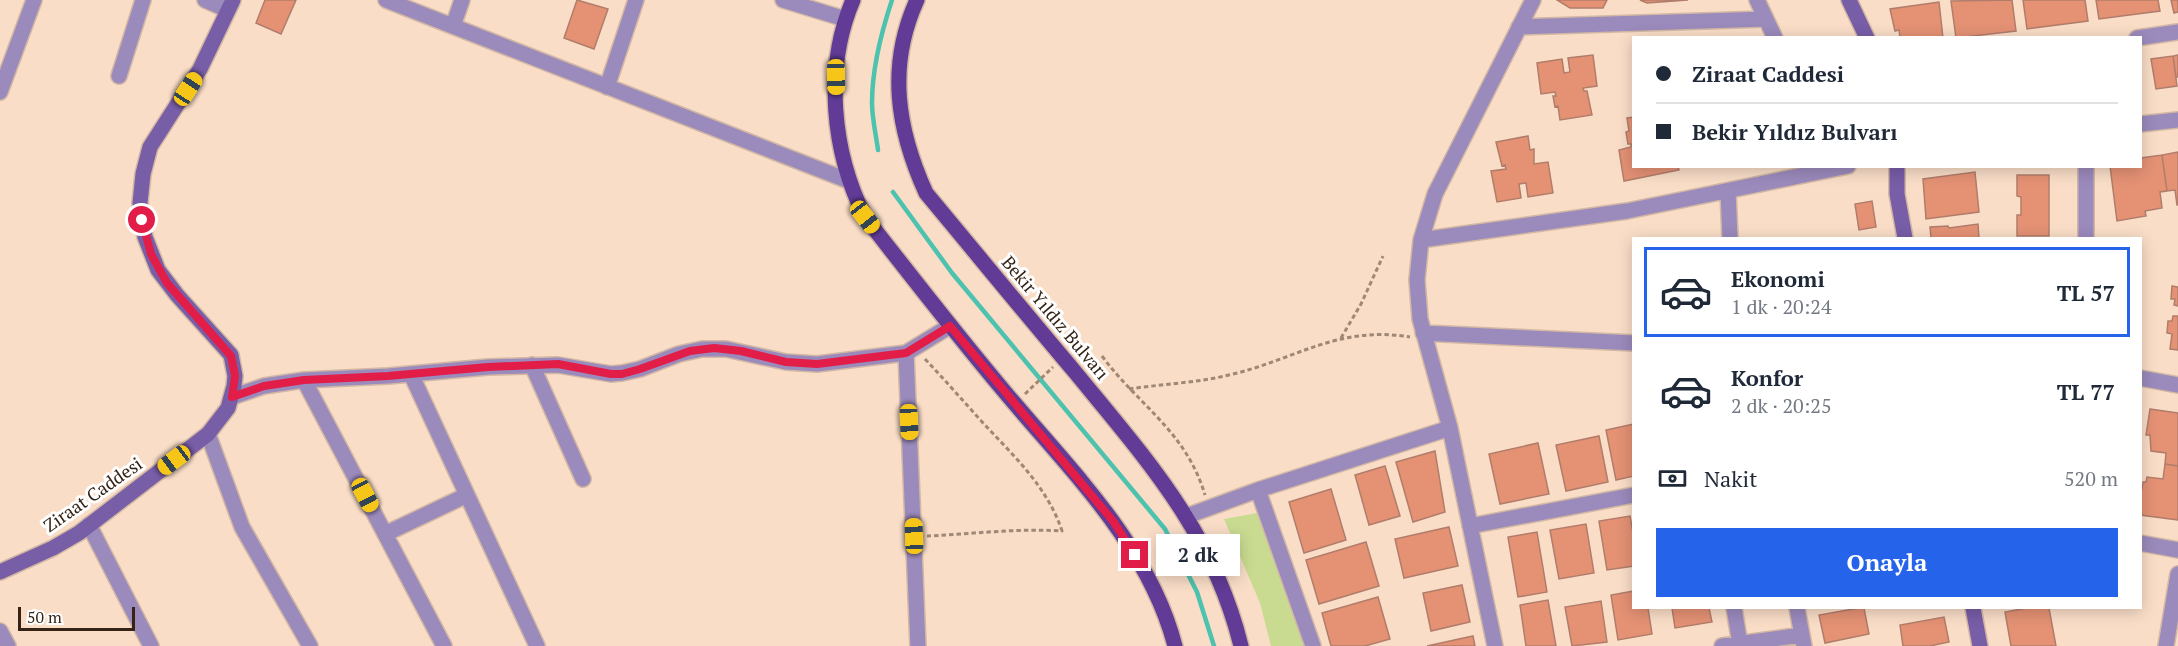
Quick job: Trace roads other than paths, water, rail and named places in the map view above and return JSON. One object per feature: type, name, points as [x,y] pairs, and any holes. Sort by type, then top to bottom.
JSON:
[{"type":"main road","points":[[853,0],[845,19],[838,58],[836,92],[841,150],[849,181],[865,217],[950,326],[1113,521],[1154,589],[1175,646]]},
{"type":"main road","name":"Bekir Yıldız Bulvarı","points":[[917,0],[903,37],[898,82],[910,155],[926,193],[1137,447],[1187,516],[1217,574],[1240,646]]},
{"type":"street","points":[[0,92],[34,0]]},
{"type":"street","points":[[119,76],[143,0]]},
{"type":"street","points":[[205,0],[231,5]]},
{"type":"street","points":[[386,0],[849,181]]},
{"type":"street","points":[[453,26],[462,0]]},
{"type":"street","points":[[607,87],[636,0]]},
{"type":"street","points":[[783,0],[845,19]]},
{"type":"street","points":[[1495,646],[1450,428],[1419,309],[1417,280],[1421,240],[1435,194],[1533,0]]},
{"type":"street","points":[[1757,0],[1774,36]]},
{"type":"street","points":[[1849,0],[1866,36]]},
{"type":"street","name":"Ziraat Caddesi","points":[[0,572],[53,548],[89,525],[208,434],[222,418],[232,397],[235,376],[231,356],[158,270],[145,237],[140,203],[143,174],[150,147],[200,69],[231,5]]},
{"type":"street","points":[[1519,27],[1766,19]]},
{"type":"street","points":[[2142,37],[2178,32]]},
{"type":"street","points":[[2142,124],[2178,120]]},
{"type":"street","points":[[1421,240],[1627,212],[1836,168]]},
{"type":"street","points":[[1897,168],[1897,194],[1905,237]]},
{"type":"street","points":[[2086,168],[2086,237]]},
{"type":"street","points":[[1728,191],[1730,237]]},
{"type":"street","points":[[232,397],[264,386],[304,380],[488,367],[558,364],[622,374],[690,351],[714,348],[741,351],[801,364],[911,350],[950,326]]},
{"type":"street","points":[[1425,337],[1632,343]]},
{"type":"street","points":[[911,350],[918,646]]},
{"type":"street","points":[[532,365],[583,479]]},
{"type":"street","points":[[411,374],[537,646]]},
{"type":"street","points":[[2142,378],[2178,385]]},
{"type":"street","points":[[304,380],[444,646]]},
{"type":"street","points":[[1187,516],[1258,490],[1450,428]]},
{"type":"street","points":[[208,434],[242,527],[305,645]]},
{"type":"street","points":[[1258,490],[1313,646]]},
{"type":"street","points":[[385,534],[467,495]]},
{"type":"street","points":[[1470,526],[1632,495]]},
{"type":"street","points":[[89,525],[151,646]]},
{"type":"street","points":[[2142,543],[2178,550]]},
{"type":"street","points":[[2166,646],[2178,574]]},
{"type":"street","points":[[1734,609],[1740,644]]},
{"type":"street","points":[[1722,646],[1803,640],[1797,609]]},
{"type":"street","points":[[1973,609],[1980,646]]},
{"type":"street","points":[[0,631],[8,646]]},
{"type":"waterway","points":[[878,150],[873,121],[872,90],[875,64],[892,0]]},
{"type":"waterway","points":[[893,192],[952,273],[1165,529],[1197,592],[1214,646]]}]
